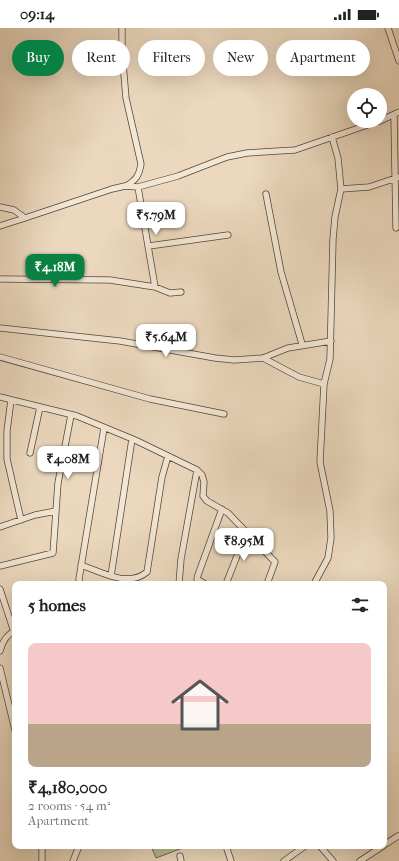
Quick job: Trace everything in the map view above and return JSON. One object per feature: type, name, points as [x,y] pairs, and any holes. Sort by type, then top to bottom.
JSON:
[{"type":"street","points":[[0,226],[125,186],[134,181],[139,174],[141,164],[126,98],[122,52],[122,28]]},
{"type":"street","points":[[388,28],[399,61]]},
{"type":"street","points":[[387,118],[397,114],[396,228]]},
{"type":"street","points":[[125,186],[138,187],[178,176],[228,157],[248,153],[295,150],[360,128]]},
{"type":"street","points":[[316,581],[328,558],[331,538],[330,511],[320,462],[324,384],[328,372],[331,341],[333,239],[335,217],[341,190],[338,158],[332,138]]},
{"type":"street","points":[[341,190],[370,187],[397,177]]},
{"type":"street","points":[[138,187],[155,288]]},
{"type":"street","points":[[266,194],[283,278],[302,344]]},
{"type":"street","points":[[0,207],[14,210],[25,218]]},
{"type":"street","points":[[149,246],[228,235]]},
{"type":"street","points":[[0,279],[110,280],[155,288],[170,293],[181,292]]},
{"type":"street","points":[[0,328],[120,341],[234,360],[263,358],[302,344],[331,341]]},
{"type":"street","points":[[0,357],[150,399],[224,414]]},
{"type":"street","points":[[263,358],[299,377],[324,384]]},
{"type":"street","points":[[0,397],[71,415],[132,439],[197,470],[202,474],[204,482],[203,496],[207,501],[228,513],[275,562],[267,581]]},
{"type":"street","points":[[11,400],[6,431],[7,459],[21,520]]},
{"type":"street","points":[[30,453],[40,407]]},
{"type":"street","points":[[0,566],[53,553],[58,483],[71,415]]},
{"type":"street","points":[[80,581],[81,564],[104,428]]},
{"type":"street","points":[[111,576],[132,439]]},
{"type":"street","points":[[81,564],[111,576],[124,579],[147,572],[162,477],[168,456]]},
{"type":"street","points":[[179,581],[180,559],[197,470]]},
{"type":"street","points":[[200,581],[197,579],[198,575],[222,510]]},
{"type":"street","points":[[0,527],[35,515],[56,511]]},
{"type":"street","points":[[227,581],[246,533]]},
{"type":"street","points":[[0,589],[12,626]]},
{"type":"street","points":[[0,650],[10,633],[12,632]]},
{"type":"street","points":[[0,668],[12,718]]},
{"type":"street","points":[[387,844],[398,836]]},
{"type":"street","points":[[42,849],[42,861]]},
{"type":"street","points":[[73,861],[78,849]]},
{"type":"street","points":[[227,849],[231,861]]},
{"type":"street","points":[[284,861],[301,849]]},
{"type":"street","points":[[323,849],[333,861]]},
{"type":"street","points":[[360,861],[379,849]]},
{"type":"green space","points":[[152,849],[180,849],[156,858]]}]
